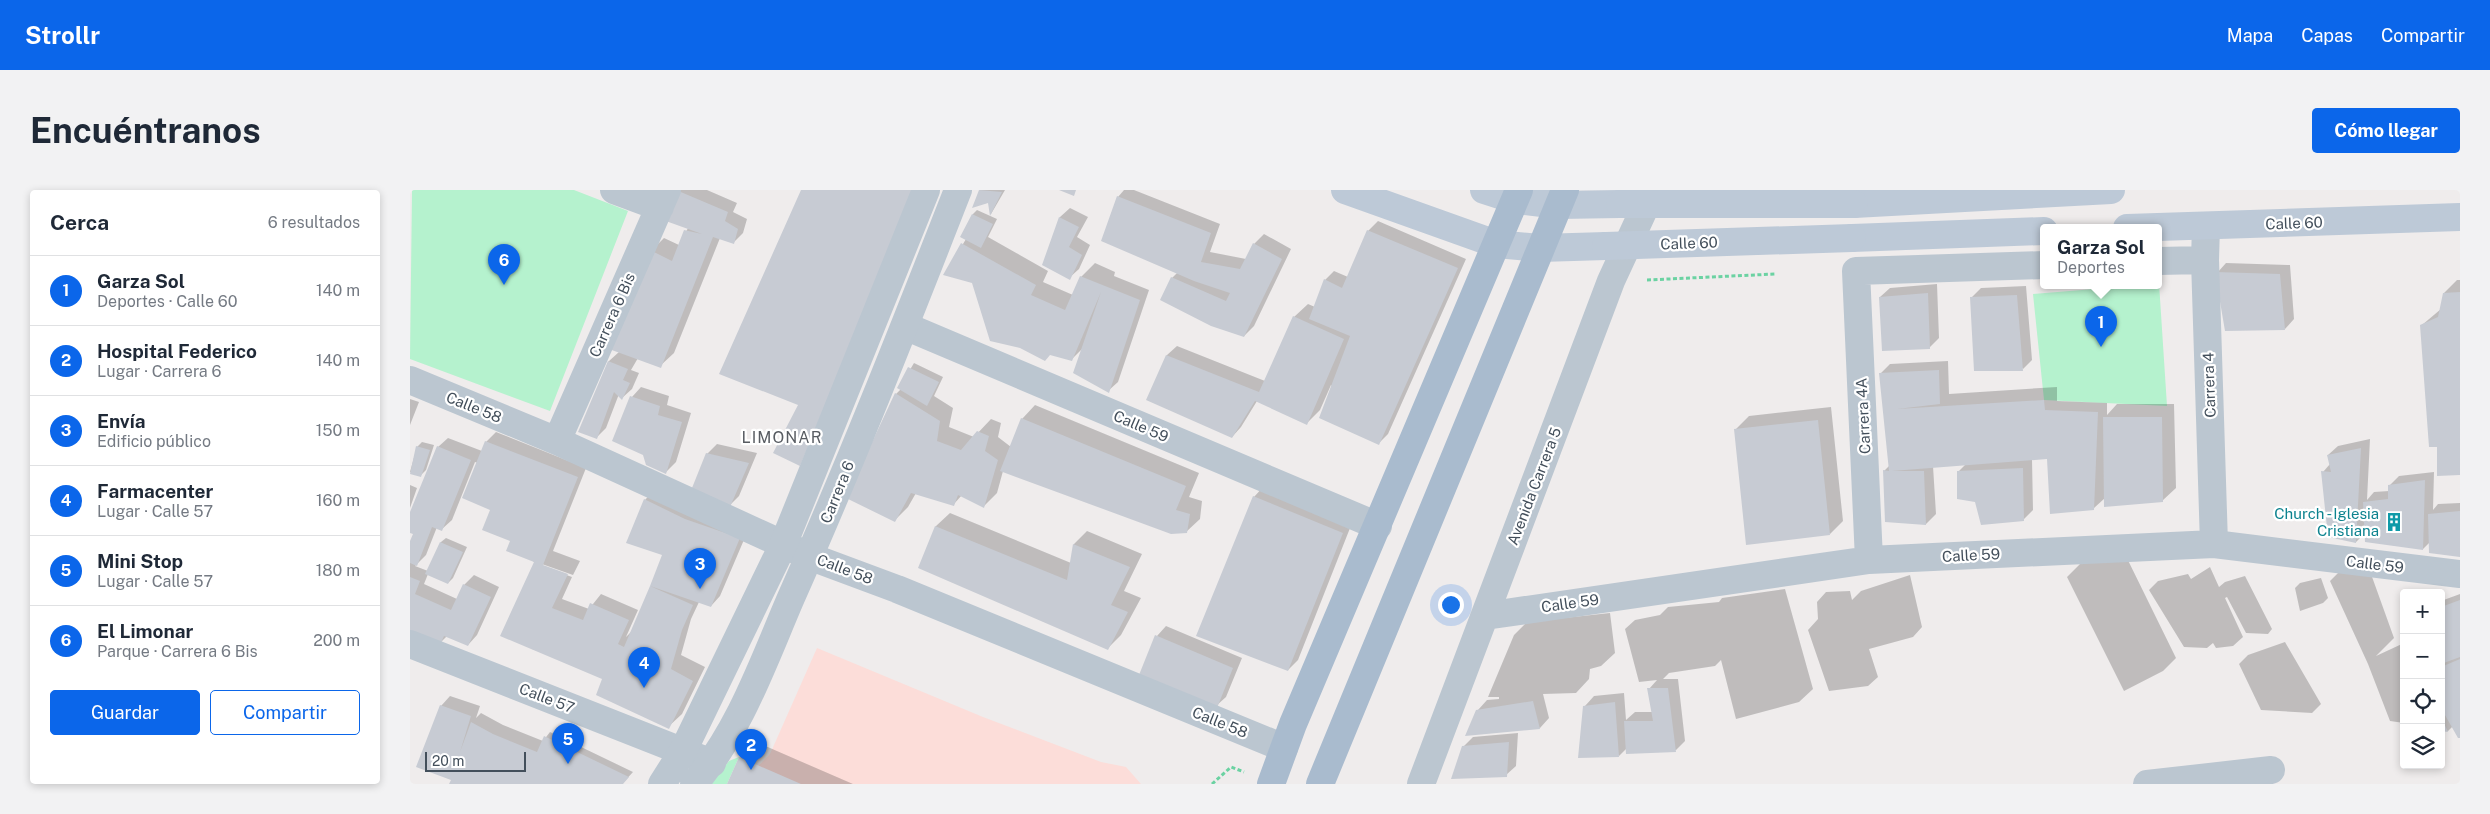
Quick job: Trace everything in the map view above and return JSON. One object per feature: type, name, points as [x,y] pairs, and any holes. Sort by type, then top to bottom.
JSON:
[{"type":"main road","name":"Calle 60","points":[[1345,190],[1496,244],[1540,248],[2040,231]]},
{"type":"main road","points":[[1484,190],[1517,195],[1562,197],[1620,204],[1854,204],[2111,190]]},
{"type":"main road","points":[[1272,784],[1284,748],[1517,195]]},
{"type":"main road","points":[[1320,784],[1562,197]]},
{"type":"main road","name":"Calle 60","points":[[2162,227],[2460,217]]},
{"type":"street","points":[[614,190],[663,199]]},
{"type":"street","name":"Carrera 6","points":[[662,784],[683,751],[783,545],[926,190]]},
{"type":"street","name":"Carrera 6","points":[[694,784],[712,763],[747,699],[811,556],[905,326],[958,190]]},
{"type":"street","name":"Avenida Carrera 5","points":[[1421,784],[1611,281],[1653,190]]},
{"type":"street","name":"Carrera 6 Bis","points":[[557,440],[663,199]]},
{"type":"street","name":"Carrera 4","points":[[2206,226],[2205,260],[2214,544]]},
{"type":"street","points":[[2162,261],[2205,260]]},
{"type":"street","name":"Carrera 4A","points":[[1869,560],[1856,271],[2040,265]]},
{"type":"street","name":"Calle 59","points":[[905,326],[1378,526]]},
{"type":"street","name":"Calle 58","points":[[410,380],[557,440],[783,545],[897,589],[1284,748]]},
{"type":"street","name":"Calle 59","points":[[1485,616],[1869,560],[2214,544],[2460,574]]},
{"type":"street","name":"Calle 57","points":[[410,644],[712,763]]},
{"type":"street","points":[[2147,784],[2271,770]]},
{"type":"path","points":[[1611,281],[1778,274]]},
{"type":"path","points":[[1212,784],[1231,767]]},
{"type":"shaded area","points":[[817,648],[983,717],[1101,762],[1126,767],[1141,784],[741,784],[770,754]]},
{"type":"green space","points":[[412,190],[574,190],[628,211],[550,411],[410,359]]},
{"type":"green space","points":[[2094,289],[2159,289],[2167,406],[2044,400],[2033,294]]},
{"type":"green space","points":[[739,757],[727,784],[711,784],[729,761]]},
{"type":"building","points":[[676,190],[728,212],[725,221],[738,229],[734,244],[713,237],[661,368],[609,349],[650,250],[672,261],[684,230],[702,234],[663,220]]},
{"type":"building","points":[[801,190],[915,190],[800,466],[773,453],[798,405],[719,374]]},
{"type":"building","points":[[979,190],[1002,192],[990,216],[988,203],[972,208]]},
{"type":"building","points":[[1059,190],[1076,190],[1074,196]]},
{"type":"building","points":[[1117,196],[1211,233],[1201,262],[1240,269],[1253,243],[1282,259],[1244,337],[1211,326],[1160,300],[1171,277],[1226,301],[1230,293],[1194,281],[1101,241]]},
{"type":"building","points":[[972,214],[993,224],[981,248],[960,237]]},
{"type":"building","points":[[1059,217],[1079,227],[1069,247],[1082,255],[1070,280],[1042,265]]},
{"type":"building","points":[[1367,230],[1458,268],[1379,445],[1319,418],[1350,336],[1309,319],[1324,279],[1342,288]]},
{"type":"building","points":[[961,243],[1036,285],[1031,295],[1065,310],[1080,276],[1140,300],[1109,393],[1073,373],[1101,292],[1072,361],[1050,355],[1045,361],[1020,348],[990,341],[972,283],[943,275]]},
{"type":"building","points":[[2215,272],[2280,274],[2285,330],[2225,331]]},
{"type":"building","points":[[2460,292],[2460,475],[2437,476],[2437,447],[2429,447],[2420,325],[2438,317],[2443,293]]},
{"type":"building","points":[[1928,293],[1930,349],[1882,351],[1879,297]]},
{"type":"building","points":[[2017,295],[2023,371],[1974,371],[1970,297]]},
{"type":"building","points":[[1293,316],[1344,339],[1307,425],[1255,401],[1232,438],[1146,400],[1166,355],[1259,392]]},
{"type":"building","points":[[608,361],[628,369],[623,380],[630,383],[622,400],[614,392],[597,439],[578,432]]},
{"type":"building","points":[[908,367],[939,382],[927,406],[897,388]]},
{"type":"building","points":[[1939,370],[1940,404],[1897,409],[2044,400],[2045,410],[2098,412],[2094,510],[2050,514],[2047,459],[1892,471],[1924,471],[1926,525],[1885,522],[1883,470],[1889,471],[1879,373]]},
{"type":"building","points":[[895,393],[940,421],[937,441],[961,450],[977,431],[989,436],[985,451],[998,460],[984,508],[958,495],[954,506],[911,493],[895,522],[846,498]]},
{"type":"building","points":[[630,396],[660,406],[658,415],[682,422],[666,474],[646,465],[643,455],[612,441]]},
{"type":"building","points":[[2103,417],[2162,417],[2163,502],[2104,507]]},
{"type":"building","points":[[1021,418],[1186,486],[1176,510],[1190,514],[1187,533],[1171,534],[1000,471]]},
{"type":"building","points":[[1818,420],[1830,535],[1746,545],[1734,429]]},
{"type":"building","points":[[485,441],[578,477],[543,565],[568,574],[552,608],[583,620],[590,603],[629,620],[618,644],[624,647],[650,586],[693,605],[682,630],[671,669],[693,681],[669,729],[596,695],[602,679],[500,636],[534,562],[506,551],[510,541],[482,530],[490,510],[462,498]]},
{"type":"building","points":[[416,446],[430,450],[421,477],[410,474]]},
{"type":"building","points":[[437,446],[471,460],[442,531],[432,527],[417,566],[410,563],[410,541],[413,534],[410,533],[410,512]]},
{"type":"building","points":[[2361,448],[2356,543],[2328,537],[2321,471],[2331,472],[2327,455]]},
{"type":"building","points":[[706,453],[749,463],[730,507],[690,493]]},
{"type":"building","points":[[2023,468],[2024,521],[1981,525],[1975,502],[1957,499],[1957,471]]},
{"type":"building","name":"Church - Iglesia Cristiana","points":[[2425,480],[2423,550],[2365,542],[2363,502],[2388,499],[2388,485]]},
{"type":"building","points":[[1253,496],[1343,533],[1288,671],[1196,636]]},
{"type":"building","points":[[644,499],[685,519],[740,538],[711,607],[650,586],[662,555],[626,543]]},
{"type":"building","points":[[2460,511],[2460,557],[2429,553],[2428,514]]},
{"type":"building","points":[[935,526],[1067,580],[1073,544],[1130,567],[1111,605],[1128,612],[1108,650],[918,568]]},
{"type":"building","points":[[440,542],[463,552],[448,584],[425,574]]},
{"type":"building","points":[[410,577],[420,581],[415,594],[451,610],[463,584],[491,597],[468,646],[444,636],[440,645],[410,631]]},
{"type":"building","points":[[2460,600],[2460,657],[2445,663],[2445,634],[2445,606]]},
{"type":"building","points":[[1155,635],[1233,668],[1217,708],[1139,675]]},
{"type":"building","points":[[2460,659],[2460,738],[2458,738],[2445,715],[2445,665]]},
{"type":"building","points":[[1647,688],[1668,688],[1676,752],[1626,754],[1624,721],[1653,721]]},
{"type":"building","points":[[1533,701],[1540,729],[1465,736],[1476,710]]},
{"type":"building","points":[[1615,702],[1619,757],[1578,758],[1583,706]]},
{"type":"building","points":[[440,705],[471,716],[460,752],[471,722],[493,734],[537,752],[544,736],[629,777],[623,784],[449,784],[451,780],[416,767]]},
{"type":"building","points":[[1509,742],[1507,777],[1451,779],[1462,746]]},
{"type":"building","points":[[739,757],[801,784],[727,784]]},
{"type":"place","name":"El Limonar","points":[[504,285]]},
{"type":"place","name":"Garza Sol","points":[[2101,347]]},
{"type":"place","name":"Church - Iglesia Cristiana","points":[[2394,522]]},
{"type":"place","name":"Envía","points":[[700,589]]},
{"type":"place","name":"Farmacenter","points":[[644,688]]},
{"type":"place","name":"Mini Stop","points":[[568,764]]},
{"type":"place","name":"Hospital Federico","points":[[751,770]]},
{"type":"district","name":"LIMONAR","points":[[782,437]]}]
